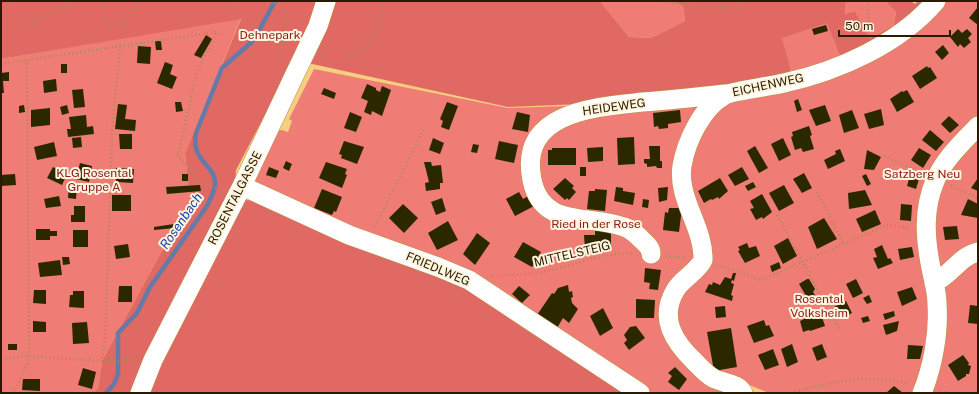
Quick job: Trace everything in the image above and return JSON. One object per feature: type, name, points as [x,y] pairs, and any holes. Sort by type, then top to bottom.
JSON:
[{"type":"street","name":"ROSENTALGASSE","points":[[140,393],[153,360],[188,290],[235,189],[306,52],[318,26],[326,1]]},
{"type":"street","name":"EICHENWEG","points":[[703,260],[701,243],[684,195],[682,167],[689,142],[697,124],[715,103],[725,94],[815,75],[868,53],[915,21],[936,1]]},
{"type":"street","name":"HEIDEWEG","points":[[651,254],[648,246],[626,228],[563,216],[547,206],[539,197],[532,181],[530,165],[536,144],[544,130],[553,122],[590,108],[725,94]]},
{"type":"street","points":[[916,388],[929,374],[935,340],[937,303],[926,231],[928,202],[935,179],[950,155],[978,126]]},
{"type":"street","name":"FRIEDLWEG","points":[[235,189],[349,235],[438,267],[469,280],[640,393]]},
{"type":"street","points":[[934,283],[945,277],[967,256],[978,252]]},
{"type":"street","points":[[703,260],[672,297],[668,310],[670,328],[680,347],[708,374],[720,381],[739,388],[743,393]]},
{"type":"path","points":[[1,6],[20,1]]},
{"type":"path","points":[[1,28],[35,22],[53,14],[71,1]]},
{"type":"path","points":[[101,1],[102,14],[106,23],[112,27],[126,21],[140,1]]},
{"type":"path","points":[[222,1],[223,6],[229,10],[236,8],[242,1]]},
{"type":"path","points":[[306,52],[336,58],[346,58],[358,52],[378,31],[382,21],[383,9],[380,1]]},
{"type":"path","points":[[652,1],[684,4],[714,12],[750,1]]},
{"type":"path","points":[[716,1],[725,9]]},
{"type":"path","points":[[868,1],[869,26],[866,37],[868,53]]},
{"type":"path","points":[[271,2],[281,7],[285,11],[285,32],[279,53],[280,59],[294,76]]},
{"type":"path","points":[[1,64],[217,32],[197,71],[178,156],[205,187],[235,189]]},
{"type":"path","points":[[102,361],[105,341],[112,132],[120,46]]},
{"type":"path","points":[[13,393],[27,365],[29,356],[27,60]]},
{"type":"path","points":[[372,233],[425,127]]},
{"type":"path","points":[[884,156],[978,198]]},
{"type":"path","points":[[818,192],[844,244]]},
{"type":"path","points":[[777,215],[839,329]]},
{"type":"path","name":"MITTELSTEIG","points":[[469,280],[542,272],[616,253],[651,254],[703,260],[761,280],[887,225],[926,231]]},
{"type":"path","points":[[1,358],[29,356],[102,361],[132,361]]},
{"type":"path","points":[[791,393],[841,380],[862,378],[890,380],[916,388]]},
{"type":"green space","name":"Dehnepark","points":[[1,1],[600,1],[629,37],[651,38],[685,21],[683,6],[673,1],[846,1],[845,14],[855,11],[870,38],[894,25],[896,12],[887,3],[888,1],[910,1],[915,4],[918,1],[925,1],[905,23],[841,59],[827,23],[782,38],[792,75],[729,88],[581,104],[508,107],[294,60],[236,170],[235,186],[133,393],[93,393],[98,388],[102,361],[190,199],[185,153],[241,19],[1,59]]},
{"type":"green space","points":[[600,1],[673,1],[683,6],[685,21],[651,38],[629,37]]},
{"type":"green space","points":[[846,1],[888,1],[887,3],[896,12],[894,25],[870,38],[855,11],[845,14]]},
{"type":"green space","name":"Ried in der Rose","points":[[943,1],[978,1],[978,393],[931,393],[939,347],[941,316],[940,285],[937,270],[925,275],[928,290],[930,320],[929,335],[924,365],[915,393],[769,393],[747,384],[735,390],[735,393],[649,393],[489,283],[439,262],[383,243],[346,228],[255,186],[253,175],[272,132],[282,130],[288,132],[292,121],[289,119],[314,69],[508,108],[567,106],[580,116],[586,113],[731,100],[782,89],[835,73],[901,38],[930,17]]},
{"type":"green space","name":"KLG Rosental Gruppe A","points":[[241,18],[185,153],[190,199],[102,361],[98,388],[93,393],[1,393],[1,59]]},
{"type":"green space","points":[[827,22],[841,59],[792,75],[781,38]]},
{"type":"green space","points":[[246,200],[260,201],[450,277],[625,393],[148,393],[230,220]]},
{"type":"building","points":[[978,7],[978,25],[969,18]]},
{"type":"building","points":[[826,25],[828,31],[814,35],[812,29]]},
{"type":"building","points":[[958,29],[962,33],[967,29],[972,34],[968,38],[971,42],[964,48],[960,44],[958,47],[950,37]]},
{"type":"building","points":[[206,35],[212,39],[201,58],[194,55]]},
{"type":"building","points":[[155,41],[161,41],[162,50],[156,50]]},
{"type":"building","points":[[943,45],[949,53],[942,60],[935,52]]},
{"type":"building","points":[[138,46],[151,47],[150,64],[137,63]]},
{"type":"building","points":[[165,62],[173,65],[170,74],[177,77],[172,89],[157,83]]},
{"type":"building","points":[[61,64],[67,64],[67,73],[61,73]]},
{"type":"building","points":[[927,66],[928,68],[930,67],[937,78],[920,89],[912,76]]},
{"type":"building","points":[[9,72],[9,81],[3,81],[4,93],[1,93],[1,73]]},
{"type":"building","points":[[56,79],[57,91],[44,93],[43,81]]},
{"type":"building","points":[[367,84],[376,88],[376,90],[380,92],[382,86],[391,90],[382,116],[372,111],[371,115],[364,112],[368,101],[361,98]]},
{"type":"building","points":[[324,88],[336,93],[334,99],[321,94]]},
{"type":"building","points":[[83,89],[85,107],[74,108],[72,90]]},
{"type":"building","points":[[907,90],[914,102],[897,112],[890,99],[902,91]]},
{"type":"building","points":[[798,99],[802,110],[797,112],[794,101]]},
{"type":"building","points":[[175,102],[181,102],[183,111],[176,112]]},
{"type":"building","points":[[447,102],[458,106],[449,130],[441,127],[443,121],[440,119]]},
{"type":"building","points":[[118,104],[127,105],[125,119],[136,120],[135,131],[115,129]]},
{"type":"building","points":[[24,105],[25,112],[19,113],[19,106]]},
{"type":"building","points":[[67,105],[69,113],[62,115],[60,107]]},
{"type":"building","points":[[825,105],[831,121],[816,126],[809,110]]},
{"type":"building","points":[[50,108],[50,125],[31,127],[31,110]]},
{"type":"building","points":[[881,109],[884,125],[869,129],[864,114]]},
{"type":"building","points":[[680,110],[681,122],[668,124],[668,128],[659,129],[658,126],[654,127],[653,113]]},
{"type":"building","points":[[852,110],[859,128],[844,133],[839,115]]},
{"type":"building","points":[[350,112],[362,117],[356,132],[344,128]]},
{"type":"building","points":[[517,112],[530,115],[528,132],[512,129]]},
{"type":"building","points":[[86,115],[87,127],[93,126],[94,134],[68,137],[67,129],[71,129],[69,117]]},
{"type":"building","points":[[949,116],[959,125],[950,133],[941,124]]},
{"type":"building","points":[[809,126],[814,149],[803,152],[801,148],[795,150],[791,137],[793,136],[792,132]]},
{"type":"building","points":[[930,130],[944,142],[936,151],[922,140]]},
{"type":"building","points":[[119,134],[132,134],[132,149],[120,149]]},
{"type":"building","points":[[81,137],[82,147],[73,148],[72,138]]},
{"type":"building","points":[[634,137],[635,164],[618,165],[617,138]]},
{"type":"building","points":[[433,138],[444,143],[440,154],[429,150]]},
{"type":"building","points":[[783,138],[791,155],[779,161],[771,144]]},
{"type":"building","points":[[344,141],[364,147],[357,164],[341,158],[342,155],[339,154]]},
{"type":"building","points":[[499,141],[518,145],[514,163],[495,159]]},
{"type":"building","points":[[54,142],[57,156],[37,160],[34,147]]},
{"type":"building","points":[[473,144],[479,145],[477,153],[471,152]]},
{"type":"building","points":[[649,146],[660,146],[660,161],[662,161],[662,168],[657,168],[656,166],[647,167],[647,164],[644,163],[644,159],[650,159]]},
{"type":"building","points":[[755,146],[768,168],[759,173],[747,151]]},
{"type":"building","points":[[603,147],[603,161],[588,162],[587,148]]},
{"type":"building","points":[[552,148],[576,148],[576,165],[548,165],[548,150],[552,150]]},
{"type":"building","points":[[919,148],[931,155],[923,168],[911,160]]},
{"type":"building","points":[[840,149],[845,161],[828,169],[824,160],[836,154],[835,151]]},
{"type":"building","points":[[867,150],[881,157],[874,170],[864,169]]},
{"type":"building","points":[[286,161],[292,164],[289,171],[283,168]]},
{"type":"building","points":[[326,162],[347,169],[345,174],[347,175],[342,188],[319,178]]},
{"type":"building","points":[[424,162],[431,162],[432,166],[441,165],[443,183],[440,183],[440,189],[426,191],[425,183],[429,182]]},
{"type":"building","points":[[80,163],[92,166],[89,182],[76,179]]},
{"type":"building","points":[[53,167],[67,174],[62,185],[47,178]]},
{"type":"building","points":[[269,167],[279,171],[276,178],[266,175]]},
{"type":"building","points":[[580,167],[586,167],[586,176],[580,176]]},
{"type":"building","points":[[742,167],[749,179],[735,186],[728,175]]},
{"type":"building","points":[[116,168],[134,169],[133,183],[116,182]]},
{"type":"building","points":[[804,173],[812,188],[802,193],[793,179]]},
{"type":"building","points":[[15,174],[16,185],[1,186],[1,175]]},
{"type":"building","points":[[182,174],[188,174],[188,181],[182,181]]},
{"type":"building","points":[[866,174],[871,184],[867,186],[862,176]]},
{"type":"building","points":[[910,175],[919,179],[916,189],[907,186]]},
{"type":"building","points":[[565,178],[574,186],[572,188],[576,192],[569,200],[567,198],[565,200],[553,189]]},
{"type":"building","points":[[720,178],[728,191],[719,199],[718,197],[704,203],[698,191]]},
{"type":"building","points":[[978,178],[978,191],[971,188]]},
{"type":"building","points":[[753,182],[756,187],[748,191],[745,186]]},
{"type":"building","points":[[200,185],[201,191],[167,194],[166,187]]},
{"type":"building","points":[[784,185],[794,203],[779,211],[769,193]]},
{"type":"building","points":[[69,186],[77,186],[76,199],[68,198]]},
{"type":"building","points":[[616,187],[623,188],[623,191],[635,193],[633,205],[614,201]]},
{"type":"building","points":[[668,187],[667,200],[659,202],[658,188]]},
{"type":"building","points":[[322,189],[342,197],[336,212],[334,211],[332,215],[314,208]]},
{"type":"building","points":[[595,189],[607,190],[605,211],[587,209],[589,191],[595,191]]},
{"type":"building","points":[[865,190],[872,205],[849,209],[848,193]]},
{"type":"building","points":[[519,192],[523,199],[530,195],[536,205],[515,216],[506,199]]},
{"type":"building","points":[[762,194],[772,212],[763,219],[762,217],[756,220],[750,209],[754,208],[750,201]]},
{"type":"building","points":[[112,195],[131,195],[131,211],[112,211]]},
{"type":"building","points":[[59,196],[61,206],[46,208],[44,199]]},
{"type":"building","points":[[442,198],[446,211],[436,215],[431,202]]},
{"type":"building","points":[[643,199],[649,200],[648,208],[642,207]]},
{"type":"building","points":[[968,199],[978,204],[978,218],[961,215]]},
{"type":"building","points":[[403,204],[418,218],[404,233],[389,218]]},
{"type":"building","points":[[901,204],[912,205],[911,221],[900,220]]},
{"type":"building","points":[[74,206],[85,206],[85,222],[71,222],[71,215],[74,215]]},
{"type":"building","points":[[669,208],[682,208],[679,232],[663,230],[665,212],[668,213]]},
{"type":"building","points":[[875,210],[881,224],[862,232],[856,219]]},
{"type":"building","points":[[824,218],[837,239],[817,249],[808,227]]},
{"type":"building","points":[[448,221],[458,240],[437,250],[428,233]]},
{"type":"building","points":[[174,224],[175,228],[154,230],[154,227]]},
{"type":"building","points":[[957,226],[959,239],[945,240],[943,227]]},
{"type":"building","points":[[36,229],[50,229],[50,231],[57,231],[57,236],[50,236],[50,240],[36,240]]},
{"type":"building","points":[[595,229],[611,229],[611,247],[585,250],[584,235],[595,235]]},
{"type":"building","points":[[73,230],[88,230],[88,247],[73,247]]},
{"type":"building","points":[[477,233],[490,243],[475,265],[463,254]]},
{"type":"building","points":[[788,238],[797,256],[783,264],[774,246]]},
{"type":"building","points":[[523,242],[541,252],[532,267],[514,257]]},
{"type":"building","points":[[747,243],[749,248],[756,246],[760,256],[745,263],[738,251],[740,250],[738,247]]},
{"type":"building","points":[[128,244],[130,257],[116,259],[114,246]]},
{"type":"building","points":[[882,245],[888,259],[890,258],[893,263],[878,269],[873,258],[877,257],[874,249]]},
{"type":"building","points":[[912,247],[914,257],[900,260],[898,249]]},
{"type":"building","points":[[62,257],[69,257],[70,264],[63,265]]},
{"type":"building","points":[[60,260],[62,275],[40,277],[38,263]]},
{"type":"building","points":[[779,262],[781,268],[772,272],[770,266]]},
{"type":"building","points":[[645,268],[661,270],[658,290],[649,289],[650,283],[644,282]]},
{"type":"building","points":[[733,273],[736,273],[734,281],[732,280],[731,283],[734,284],[731,295],[733,296],[732,301],[705,292],[709,284],[712,285],[713,282],[720,285],[725,277],[731,279]]},
{"type":"building","points":[[809,279],[815,289],[813,292],[815,295],[808,299],[799,284]]},
{"type":"building","points":[[856,279],[863,293],[853,298],[846,284]]},
{"type":"building","points":[[568,285],[569,292],[572,291],[572,303],[578,309],[569,323],[563,318],[557,328],[537,315],[552,293],[554,294],[558,288]]},
{"type":"building","points":[[119,286],[132,286],[132,302],[118,302]]},
{"type":"building","points":[[519,286],[530,295],[522,303],[512,294]]},
{"type":"building","points":[[912,287],[917,299],[902,306],[897,292]]},
{"type":"building","points":[[34,290],[46,290],[46,304],[33,303]]},
{"type":"building","points":[[73,291],[84,291],[84,308],[69,307],[70,295],[73,295]]},
{"type":"building","points":[[869,295],[872,302],[867,304],[863,298]]},
{"type":"building","points":[[636,299],[655,300],[654,318],[636,318]]},
{"type":"building","points":[[846,301],[852,313],[840,319],[834,307]]},
{"type":"building","points":[[970,305],[978,306],[978,324],[968,323]]},
{"type":"building","points":[[725,306],[726,317],[716,318],[715,307]]},
{"type":"building","points":[[603,308],[613,328],[600,336],[590,316]]},
{"type":"building","points":[[820,311],[825,326],[803,332],[800,321],[806,318],[805,315]]},
{"type":"building","points":[[894,311],[895,316],[885,320],[883,314]]},
{"type":"building","points":[[868,316],[870,321],[863,323],[861,318]]},
{"type":"building","points":[[764,320],[766,326],[769,325],[774,336],[754,343],[747,326]]},
{"type":"building","points":[[33,321],[46,322],[46,332],[33,332]]},
{"type":"building","points":[[899,321],[897,331],[886,335],[883,325]]},
{"type":"building","points":[[87,322],[89,343],[73,344],[72,323]]},
{"type":"building","points":[[636,326],[645,338],[629,350],[624,343],[627,340],[624,335],[630,327]]},
{"type":"building","points":[[731,328],[737,367],[714,371],[707,332]]},
{"type":"building","points":[[8,344],[17,344],[17,350],[8,350]]},
{"type":"building","points":[[792,344],[798,362],[787,367],[781,349]]},
{"type":"building","points":[[822,344],[827,357],[817,361],[812,348]]},
{"type":"building","points":[[908,345],[923,346],[920,359],[907,359]]},
{"type":"building","points":[[773,349],[779,365],[765,370],[758,355]]},
{"type":"building","points":[[963,355],[969,363],[968,365],[971,366],[969,374],[966,374],[966,376],[958,381],[948,365]]},
{"type":"building","points":[[675,367],[687,379],[679,390],[668,382],[672,376],[668,373]]},
{"type":"building","points":[[83,368],[96,372],[92,389],[78,385]]},
{"type":"building","points":[[23,379],[40,379],[40,391],[22,390]]},
{"type":"building","points":[[894,386],[903,393],[886,393]]},
{"type":"waterway","name":"Rosenbach","points":[[106,393],[114,384],[118,374],[118,333],[137,313],[150,287],[207,206],[213,193],[215,178],[200,157],[195,143],[196,133],[222,68],[254,40],[275,1]]},
{"type":"park label","name":"Satzberg Neu","points":[[922,174]]},
{"type":"park label","name":"Rosental Volksheim","points":[[819,306]]}]
